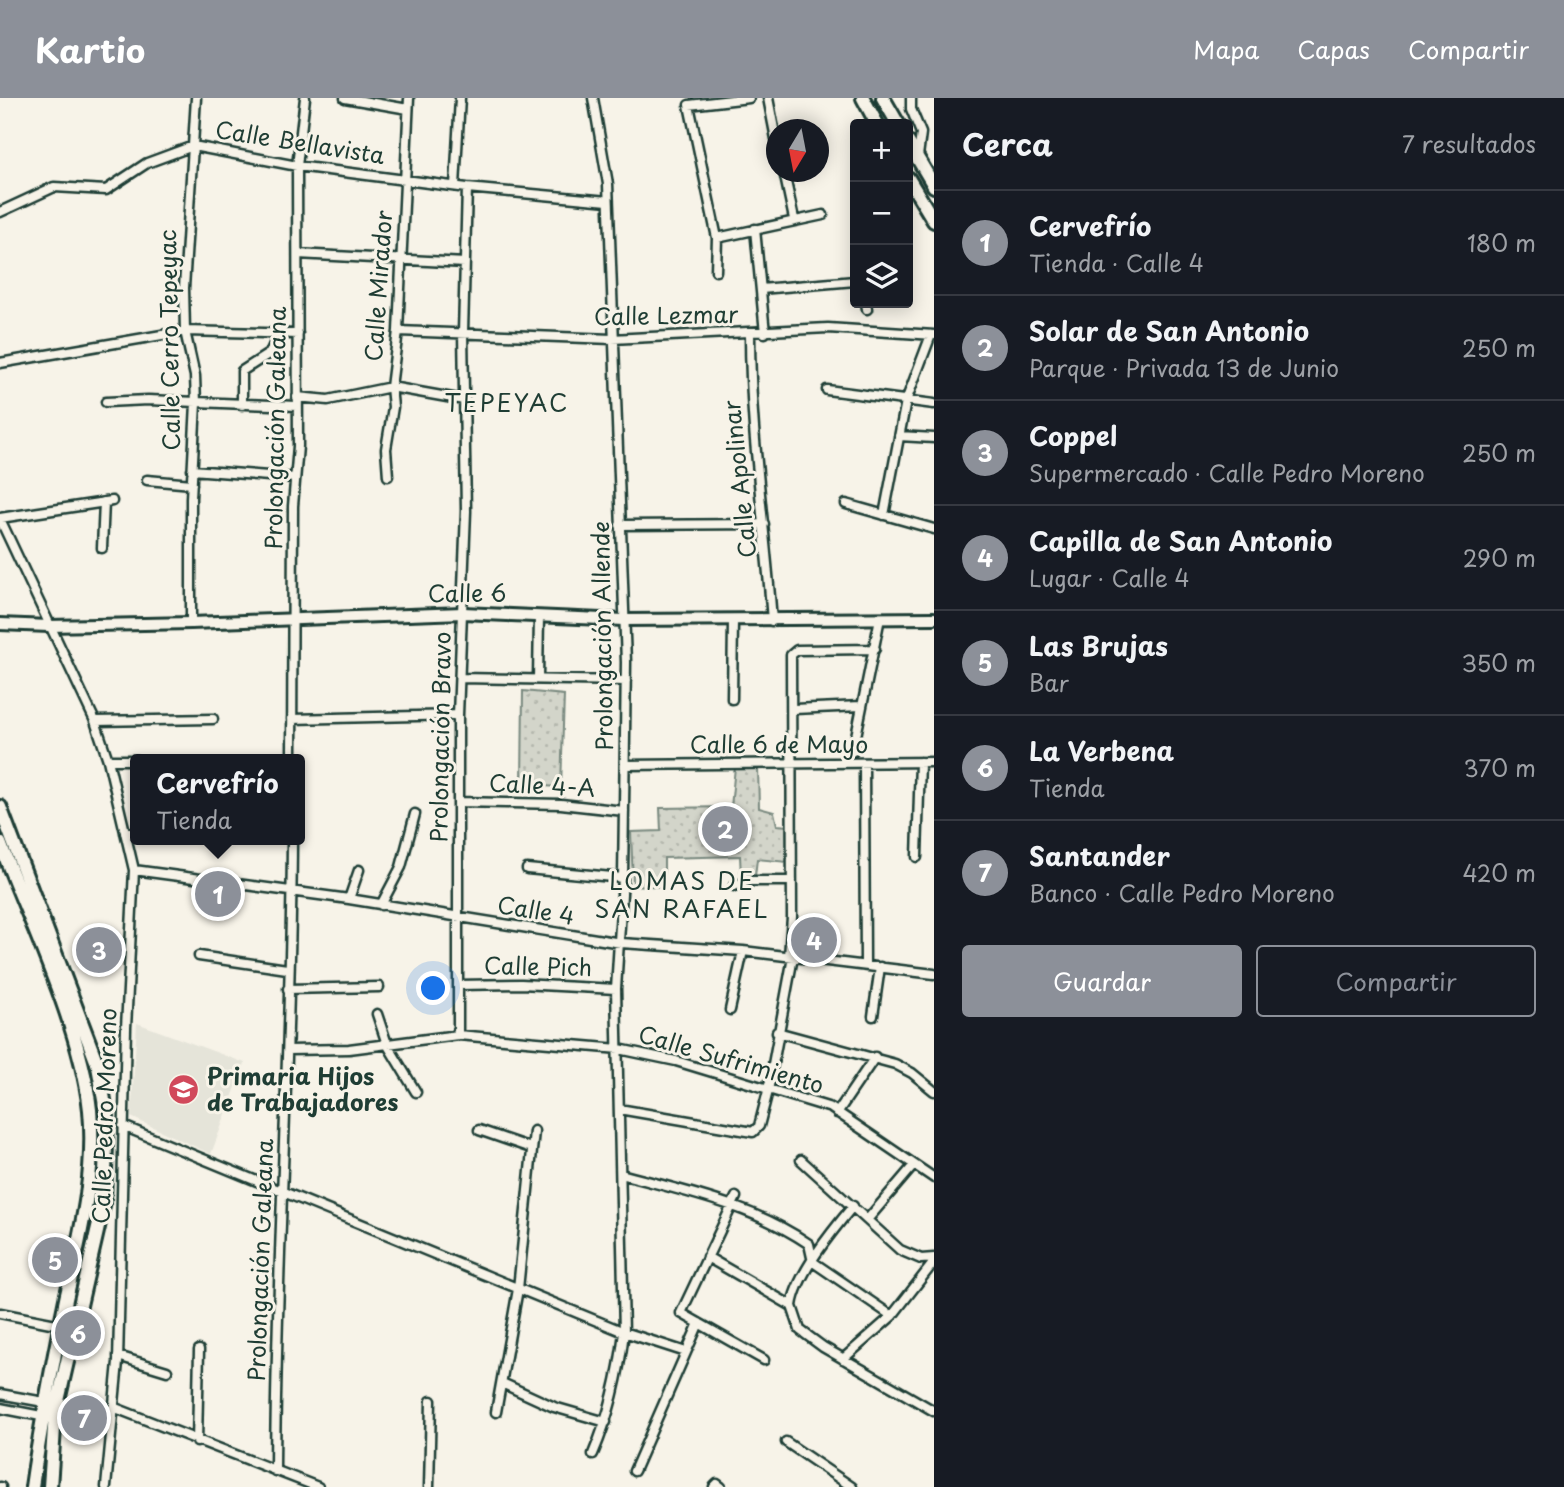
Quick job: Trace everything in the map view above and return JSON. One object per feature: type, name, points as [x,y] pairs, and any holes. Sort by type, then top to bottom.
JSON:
[{"type":"main road","points":[[863,98],[874,119]]},
{"type":"main road","points":[[883,98],[895,119]]},
{"type":"main road","points":[[913,150],[934,186]]},
{"type":"main road","points":[[910,182],[934,221]]},
{"type":"main road","points":[[0,807],[98,1066],[108,1130],[104,1201],[55,1414],[50,1487]]},
{"type":"main road","points":[[0,843],[60,999],[90,1107],[92,1166],[41,1416],[33,1487]]},
{"type":"street","name":"Calle Cerro Tepeyac","points":[[191,623],[192,470],[196,404],[195,376],[186,331],[185,237],[196,98]]},
{"type":"street","name":"Prolongación Galeana","points":[[292,754],[298,334],[297,166],[304,98]]},
{"type":"street","points":[[345,98],[408,108]]},
{"type":"street","name":"Calle Mirador","points":[[388,476],[386,449],[393,407],[391,387],[398,331],[409,98]]},
{"type":"street","points":[[455,186],[460,98]]},
{"type":"street","name":"Prolongación Allende","points":[[593,98],[608,201],[626,681],[623,878],[617,989],[624,1332],[619,1376],[606,1422],[593,1454]]},
{"type":"street","points":[[716,271],[717,238],[689,105],[749,98]]},
{"type":"street","points":[[768,98],[772,119]]},
{"type":"street","points":[[911,98],[911,109],[921,133],[918,159]]},
{"type":"street","name":"Calle Bellavista","points":[[0,212],[54,187],[106,190],[147,163],[193,146],[297,166],[467,188],[608,201]]},
{"type":"street","points":[[786,182],[794,219]]},
{"type":"street","name":"Prolongación Bravo","points":[[458,1035],[458,715],[463,612],[463,332],[467,188]]},
{"type":"street","points":[[717,238],[822,215]]},
{"type":"street","points":[[755,229],[765,332]]},
{"type":"street","points":[[298,254],[465,262]]},
{"type":"street","points":[[761,289],[850,281]]},
{"type":"street","name":"Calle Lezmar","points":[[398,331],[612,339],[828,328],[932,335]]},
{"type":"street","points":[[0,363],[186,331],[298,334]]},
{"type":"street","points":[[242,405],[242,371],[270,353],[279,333]]},
{"type":"street","name":"Calle Apolinar","points":[[750,334],[750,399],[772,621]]},
{"type":"street","points":[[884,515],[906,401],[932,335]]},
{"type":"street","points":[[297,397],[328,400],[391,387],[464,400]]},
{"type":"street","points":[[827,390],[934,404]]},
{"type":"street","points":[[106,402],[148,400],[297,406]]},
{"type":"street","points":[[899,436],[934,438]]},
{"type":"street","points":[[192,470],[295,478]]},
{"type":"street","points":[[147,480],[192,484]]},
{"type":"street","points":[[0,518],[108,502],[102,548]]},
{"type":"street","points":[[846,504],[934,529]]},
{"type":"street","name":"Calle Pedro Moreno","points":[[0,518],[95,721],[108,760],[134,870],[123,1126],[118,1356],[106,1487]]},
{"type":"street","points":[[620,525],[764,524]]},
{"type":"street","name":"Calle 6","points":[[0,624],[49,626],[292,621],[463,612],[624,620],[934,618]]},
{"type":"street","points":[[538,679],[539,616]]},
{"type":"street","points":[[853,751],[880,618]]},
{"type":"street","points":[[732,699],[733,621]]},
{"type":"street","points":[[619,1109],[753,1132],[759,1126],[768,1091],[791,956],[791,764],[794,709],[791,655],[796,650],[874,649]]},
{"type":"street","points":[[460,678],[626,681]]},
{"type":"street","points":[[794,709],[861,706]]},
{"type":"street","points":[[292,719],[458,715]]},
{"type":"street","points":[[95,721],[213,719]]},
{"type":"street","points":[[108,760],[130,760]]},
{"type":"street","points":[[917,857],[920,762]]},
{"type":"street","name":"Calle 6 de Mayo","points":[[625,765],[934,762]]},
{"type":"street","points":[[864,764],[866,965]]},
{"type":"street","name":"Calle 4-A","points":[[458,802],[561,804],[624,811]]},
{"type":"street","points":[[381,905],[401,867],[415,814]]},
{"type":"street","points":[[125,833],[130,833]]},
{"type":"street","name":"Prolongación Galeana","points":[[275,1471],[292,845]]},
{"type":"street","points":[[527,869],[623,878]]},
{"type":"street","name":"Calle 4","points":[[134,870],[349,899],[621,943],[743,951],[934,974]]},
{"type":"street","points":[[349,899],[359,870]]},
{"type":"street","points":[[734,886],[749,881],[791,881]]},
{"type":"street","points":[[730,1010],[743,951]]},
{"type":"street","points":[[199,956],[288,969]]},
{"type":"street","points":[[873,1016],[880,967]]},
{"type":"street","name":"Calle Pich","points":[[459,985],[521,984],[617,989]]},
{"type":"street","points":[[288,989],[379,987]]},
{"type":"street","points":[[377,1014],[387,1044],[416,1092]]},
{"type":"street","points":[[777,1032],[875,1057],[912,1073],[934,1091]]},
{"type":"street","name":"Calle Sufrimiento","points":[[288,1050],[349,1049],[458,1035],[619,1049],[676,1061],[831,1108],[934,1178]]},
{"type":"street","points":[[837,1113],[875,1057]]},
{"type":"street","points":[[123,1126],[624,1332],[686,1352]]},
{"type":"street","points":[[479,1130],[531,1148]]},
{"type":"street","points":[[496,1412],[504,1384],[518,1289],[534,1131]]},
{"type":"street","points":[[801,1160],[900,1250],[921,1259],[934,1260]]},
{"type":"street","points":[[867,1220],[914,1166]]},
{"type":"street","points":[[621,1174],[733,1200],[781,1225],[809,1244],[813,1262],[892,1316]]},
{"type":"street","points":[[733,1200],[681,1313],[764,1360]]},
{"type":"street","points":[[104,1201],[122,1204]]},
{"type":"street","points":[[853,1206],[793,1295],[791,1311],[800,1330],[843,1359],[934,1411]]},
{"type":"street","points":[[707,1257],[792,1306]]},
{"type":"street","points":[[843,1359],[892,1316],[934,1260]]},
{"type":"street","points":[[0,1313],[61,1325]]},
{"type":"street","points":[[634,1471],[699,1323]]},
{"type":"street","points":[[197,1442],[199,1350]]},
{"type":"street","points":[[118,1356],[167,1371]]},
{"type":"street","points":[[504,1384],[563,1410],[606,1422]]},
{"type":"street","points":[[0,1394],[44,1402]]},
{"type":"street","points":[[429,1487],[431,1401]]},
{"type":"street","points":[[113,1407],[318,1487]]},
{"type":"street","points":[[0,1408],[41,1416]]},
{"type":"street","points":[[786,1442],[852,1487]]},
{"type":"street","points":[[714,1487],[716,1484],[721,1487]]},
{"type":"shaded area","points":[[523,691],[564,695],[561,787],[522,785]]},
{"type":"shaded area","points":[[735,767],[758,767],[759,808],[774,812],[777,825],[788,826],[787,862],[757,859],[755,876],[741,876],[740,856],[664,858],[664,887],[633,885],[631,832],[661,831],[660,808],[731,807]]},
{"type":"shaded area","name":"Primaria Hijos de Trabajadores","points":[[137,1023],[245,1063],[211,1154],[131,1117]]},
{"type":"place","name":"Solar de San Antonio","points":[[725,829]]},
{"type":"place","name":"Cervefrío","points":[[218,894]]},
{"type":"place","name":"Capilla de San Antonio","points":[[814,940]]},
{"type":"place","name":"Coppel","points":[[99,950]]},
{"type":"place","name":"Primaria Hijos de Trabajadores","points":[[184,1090]]},
{"type":"place","name":"Las Brujas","points":[[55,1260]]},
{"type":"place","name":"La Verbena","points":[[78,1333]]},
{"type":"place","name":"Santander","points":[[84,1418]]},
{"type":"district","name":"TEPEYAC","points":[[507,404]]},
{"type":"district","name":"LOMAS DE SAN RAFAEL","points":[[682,896]]}]
